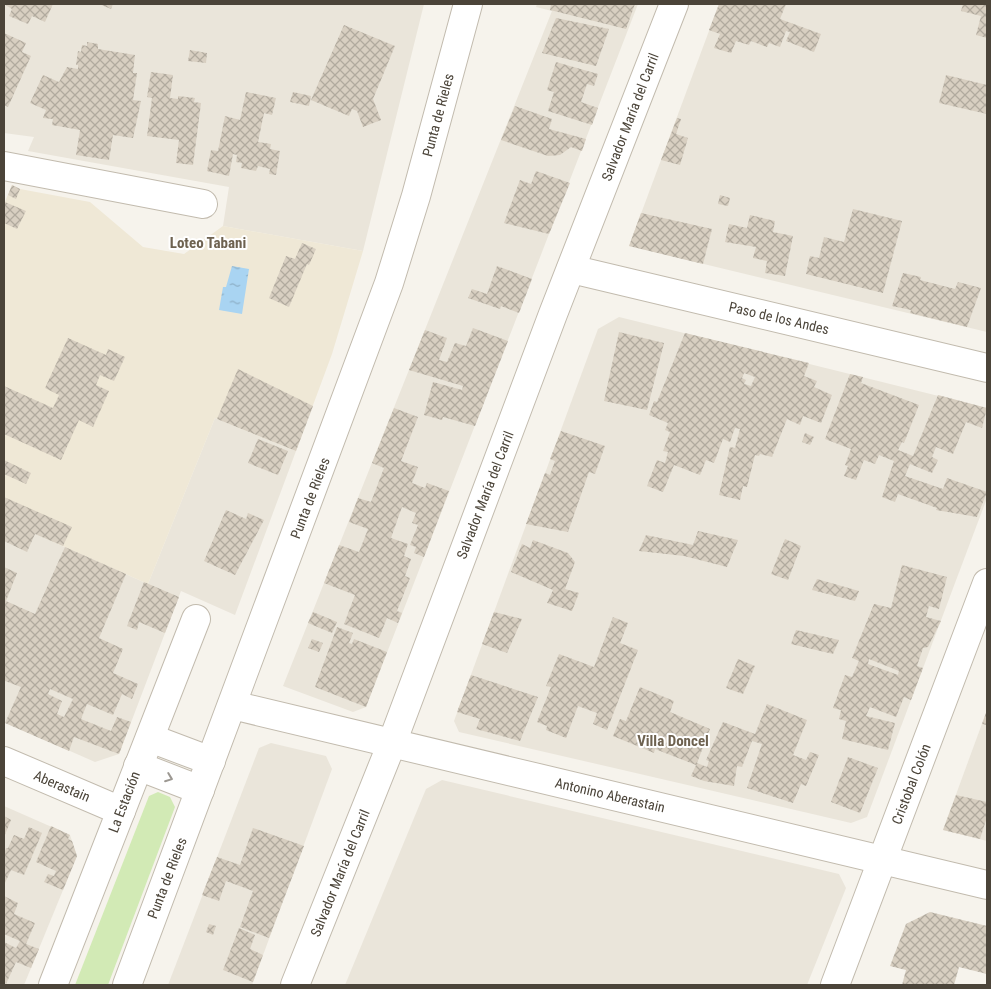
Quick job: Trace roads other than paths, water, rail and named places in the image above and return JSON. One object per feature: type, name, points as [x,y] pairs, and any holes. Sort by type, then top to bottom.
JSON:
[{"type":"street","name":"Punta de Rieles","points":[[127,985],[389,282],[416,196],[468,4]]},
{"type":"street","name":"Salvador María del Carril","points":[[295,985],[392,743],[571,269],[674,4]]},
{"type":"street","points":[[10,167],[203,204]]},
{"type":"street","name":"Paso de los Andes","points":[[571,269],[987,368]]},
{"type":"street","name":"Cristobal Colón","points":[[835,985],[987,583]]},
{"type":"street","name":"La Estación","points":[[53,985],[196,619]]},
{"type":"street","name":"Antonino Aberastain","points":[[232,705],[987,885]]},
{"type":"street","points":[[150,738],[211,761]]},
{"type":"street","name":"Aberastain","points":[[4,761],[121,811]]},
{"type":"street","points":[[138,766],[200,790]]},
{"type":"water","points":[[232,266],[249,269],[242,314],[219,310],[223,287],[226,287]]},
{"type":"district","name":"Loteo Tabani","points":[[208,243]]},
{"type":"district","name":"Villa Doncel","points":[[673,741]]}]
